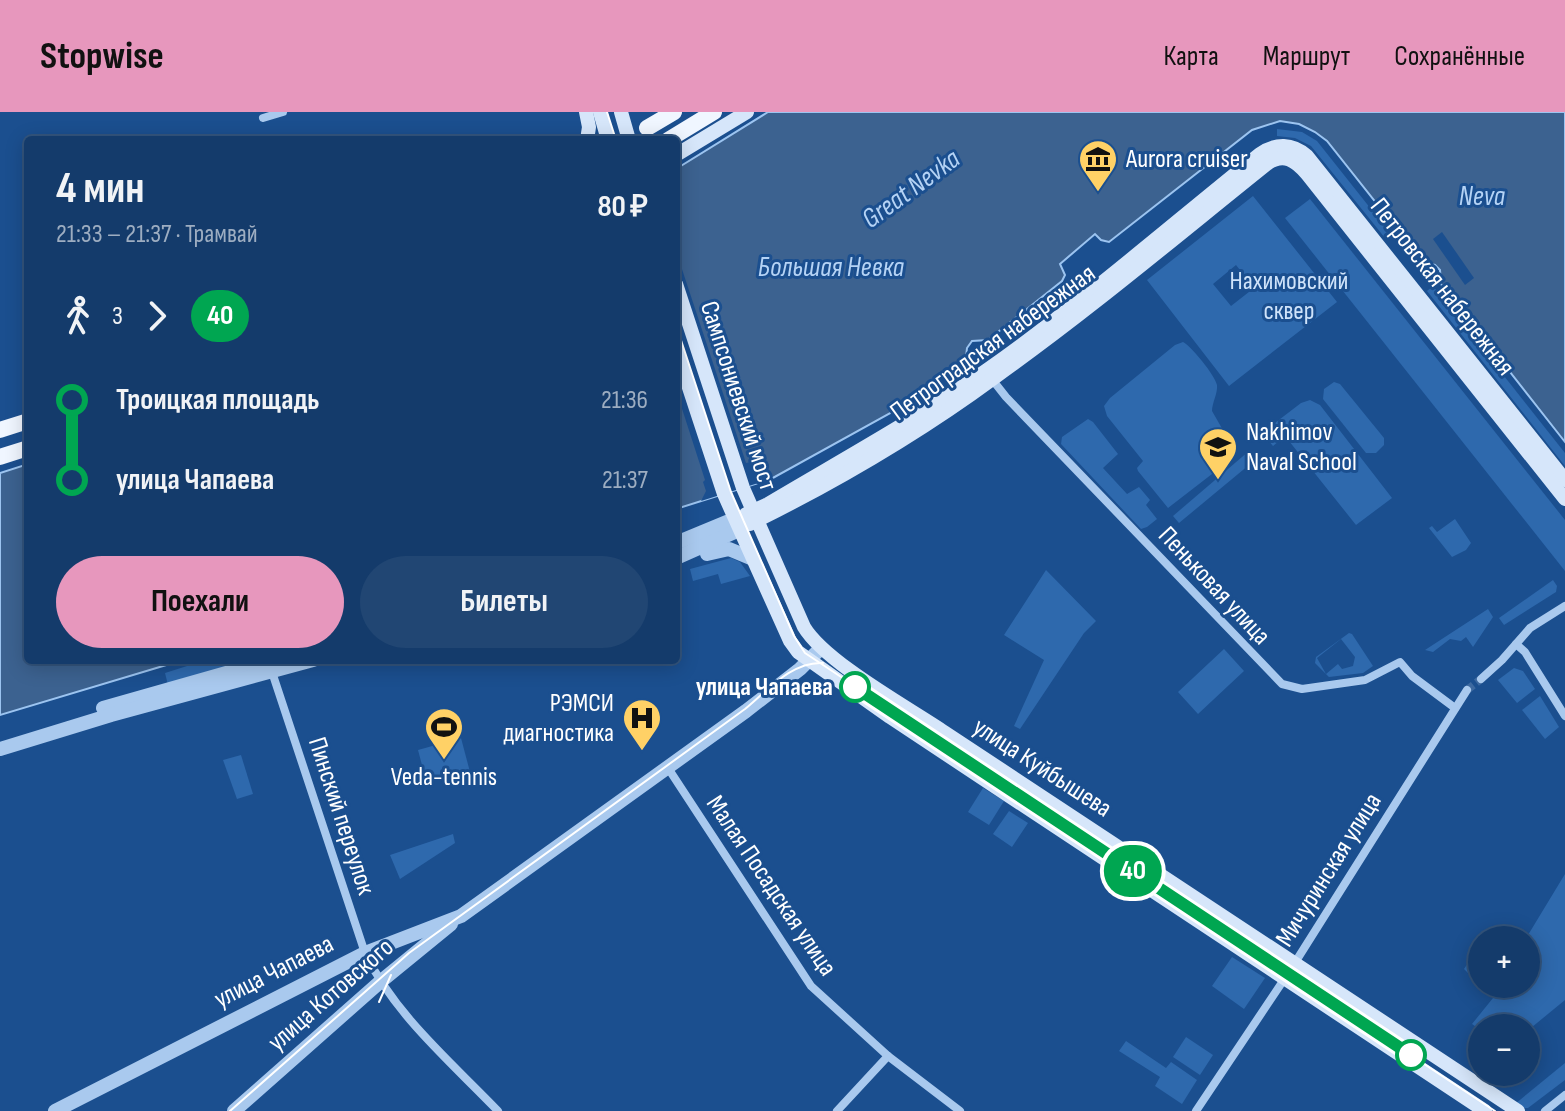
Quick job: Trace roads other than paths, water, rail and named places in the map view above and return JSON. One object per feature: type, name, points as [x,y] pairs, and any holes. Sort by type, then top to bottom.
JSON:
[{"type":"main road","points":[[586,112],[588,136]]},
{"type":"main road","points":[[600,112],[607,136]]},
{"type":"main road","points":[[621,112],[628,136]]},
{"type":"main road","points":[[647,128],[674,112]]},
{"type":"main road","points":[[675,136],[714,112]]},
{"type":"main road","points":[[680,153],[747,112]]},
{"type":"main road","name":"Петровская набережная","points":[[1272,153],[1290,146],[1307,156],[1565,480]]},
{"type":"main road","name":"Петроградская набережная","points":[[737,525],[989,375],[1272,153]]},
{"type":"main road","name":"Петровская набережная","points":[[1272,153],[1289,158],[1302,168],[1565,499]]},
{"type":"main road","name":"Сампсониевский мост","points":[[680,296],[754,516]]},
{"type":"main road","name":"Сампсониевский мост","points":[[680,360],[737,525]]},
{"type":"main road","points":[[0,430],[24,422]]},
{"type":"main road","points":[[0,457],[24,449]]},
{"type":"main road","name":"улица Куйбышева","points":[[754,516],[804,627],[821,648],[923,719],[1518,1111]]},
{"type":"main road","name":"улица Куйбышева","points":[[737,525],[793,647],[808,661],[1485,1111]]},
{"type":"street","points":[[263,118],[276,113]]},
{"type":"street","name":"Пеньковая улица","points":[[989,375],[1015,407],[1282,684],[1302,689],[1365,680],[1400,662],[1412,676],[1455,708]]},
{"type":"street","name":"Петроградская набережная","points":[[680,542],[737,525]]},
{"type":"street","name":"Петроградская набережная","points":[[680,556],[737,525]]},
{"type":"street","points":[[692,552],[700,556],[729,549],[753,559]]},
{"type":"street","points":[[1481,679],[1530,628],[1565,606]]},
{"type":"street","points":[[1516,644],[1525,652],[1565,716]]},
{"type":"street","name":"улица Чапаева","points":[[55,1111],[365,953],[461,916],[746,711],[821,648]]},
{"type":"street","points":[[0,739],[271,664]]},
{"type":"street","points":[[0,749],[271,664]]},
{"type":"street","name":"Пинский переулок","points":[[271,664],[365,953],[380,982],[400,1008],[498,1111]]},
{"type":"street","name":"Мичуринская улица","points":[[1196,1111],[1294,964],[1467,690]]},
{"type":"street","name":"Малая Посадская улица","points":[[668,768],[811,986],[888,1056],[960,1111]]},
{"type":"street","name":"улица Котовского","points":[[234,1111],[380,982],[461,916]]},
{"type":"street","points":[[837,1111],[888,1056]]},
{"type":"street","points":[[1545,1111],[1565,1095]]},
{"type":"water","name":"Большая Невка","points":[[768,112],[1565,112],[1565,442],[1441,284],[1440,270],[1423,262],[1327,141],[1299,124],[1280,121],[1252,130],[1109,242],[1095,234],[1060,264],[1065,275],[1062,281],[988,340],[972,341],[966,357],[905,405],[771,479],[680,508],[680,167]]},
{"type":"water","points":[[24,465],[24,664],[170,664],[0,715],[0,473]]},
{"type":"tunnel","points":[[1467,690],[1481,679]]},
{"type":"tram line","points":[[607,112],[615,136]]},
{"type":"tram line","points":[[680,337],[731,492],[794,636],[805,653],[1495,1111]]},
{"type":"tram line","points":[[230,1111],[409,953],[745,709],[781,678],[801,667],[823,663]]},
{"type":"tram line","name":"40","points":[[855,687],[1411,1055]]},
{"type":"tram line","points":[[379,1002],[391,975]]},
{"type":"place","name":"Aurora cruiser","points":[[1098,193]]},
{"type":"place","name":"Nakhimov Naval School","points":[[1218,481]]},
{"type":"place","name":"улица Чапаева","points":[[855,687]]},
{"type":"place","name":"РЭМСИ диагностика","points":[[642,752]]},
{"type":"place","name":"Veda-tennis","points":[[444,761]]},
{"type":"water label","name":"Great Nevka","points":[[911,189]]},
{"type":"water label","name":"Neva","points":[[1482,196]]},
{"type":"park label","name":"Нахимовский сквер","points":[[1289,296]]}]
